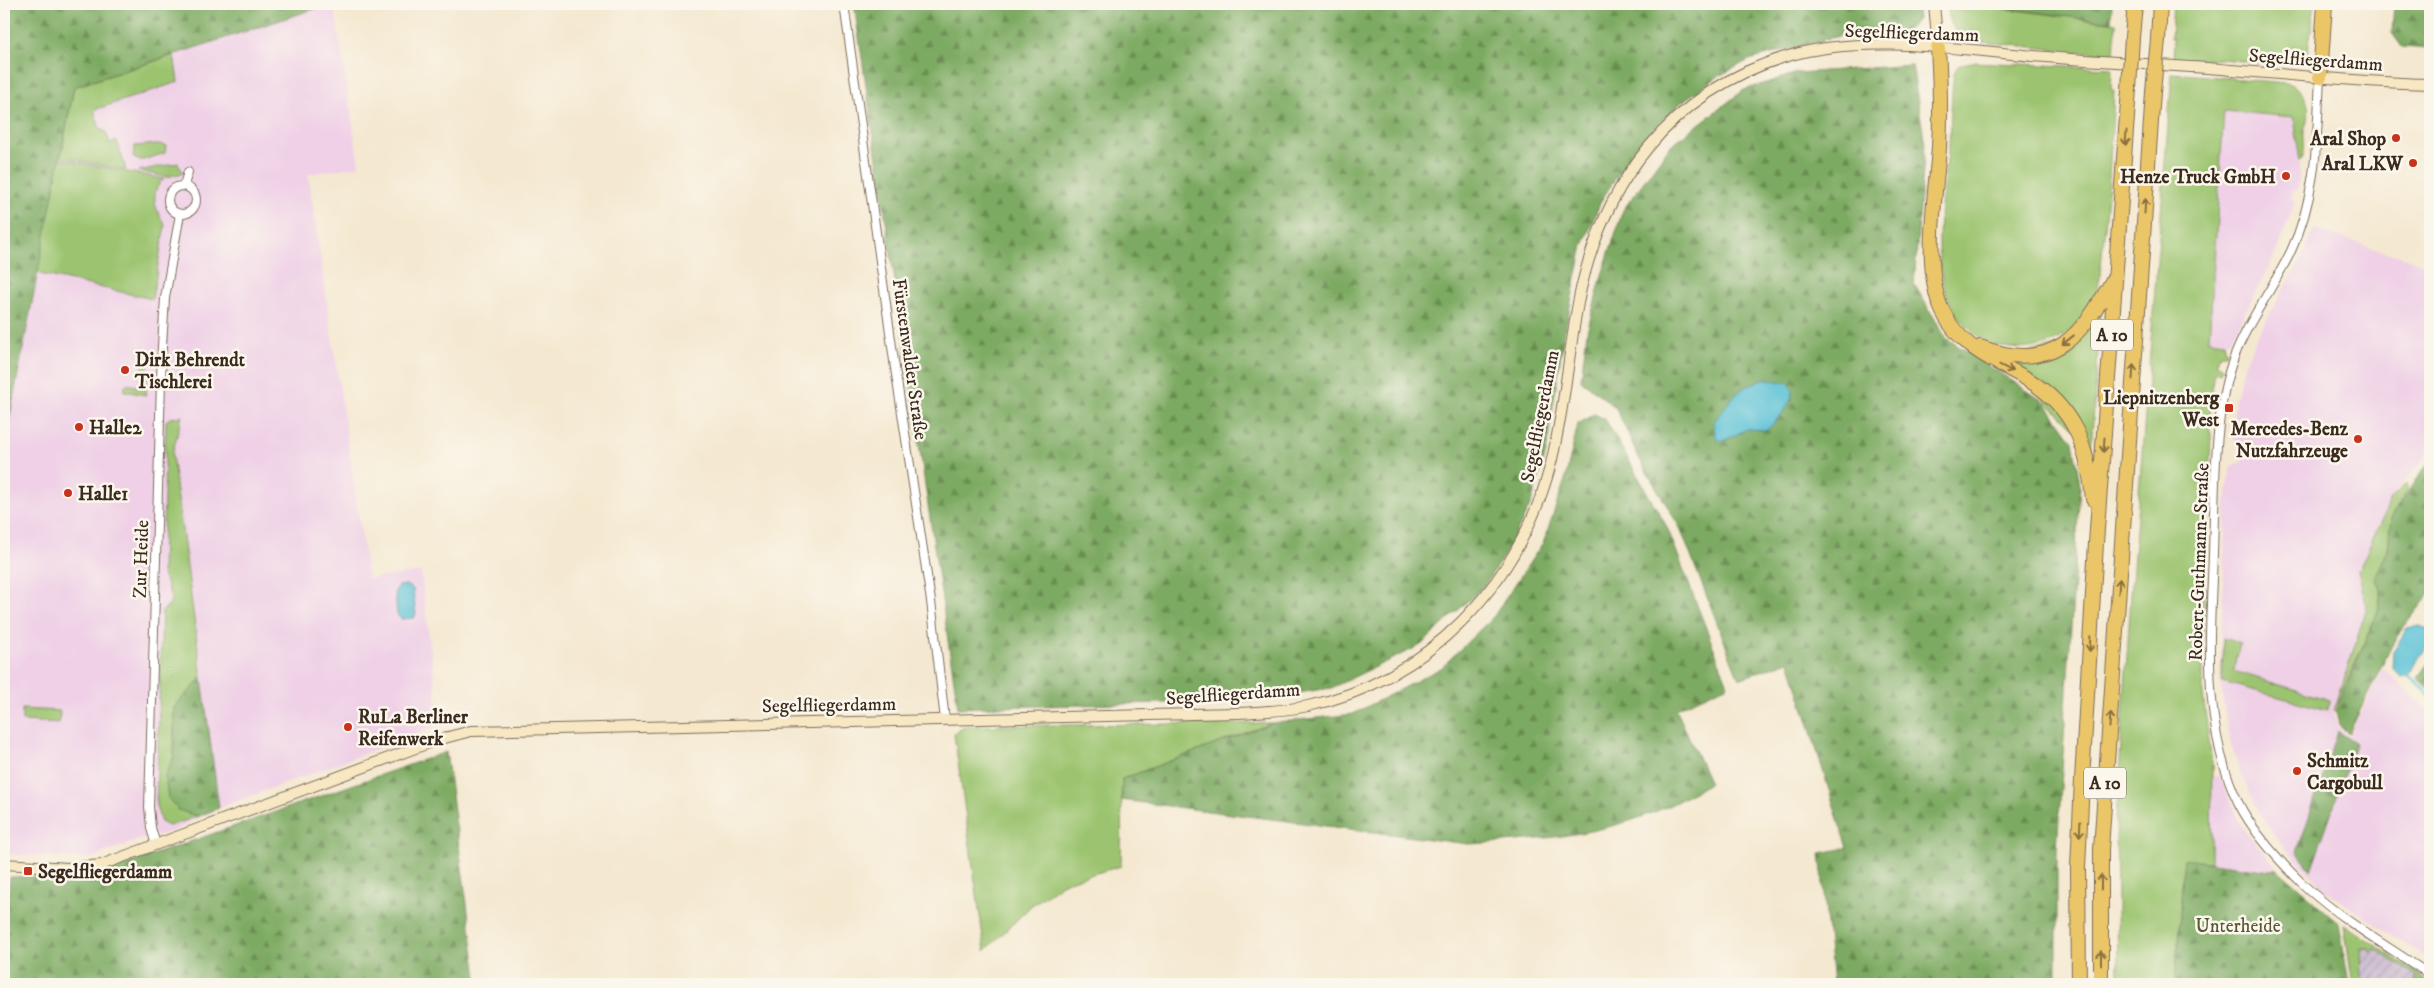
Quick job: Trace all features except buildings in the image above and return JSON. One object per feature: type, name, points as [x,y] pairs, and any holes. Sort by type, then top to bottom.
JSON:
[{"type":"highway","name":"A 10","points":[[2079,984],[2078,868],[2096,543],[2135,4]]},
{"type":"highway","name":"A 10","points":[[2101,984],[2101,848],[2160,4]]},
{"type":"highway","points":[[2320,77],[2326,4]]},
{"type":"highway","points":[[1938,48],[1940,108],[1932,270],[1938,300],[1943,313],[1966,341],[1984,357],[2039,386],[2057,402],[2070,419],[2085,449],[2090,475],[2096,543]]},
{"type":"highway","points":[[1966,341],[1995,352],[2013,356],[2034,355],[2053,350],[2072,338],[2089,320],[2117,273]]},
{"type":"street","name":"Fürstenwalder Straße","points":[[844,4],[895,368],[931,601],[945,720]]},
{"type":"street","points":[[1934,4],[1938,48]]},
{"type":"street","name":"Segelfliegerdamm","points":[[4,864],[86,868],[102,865],[437,740],[471,730],[1273,711],[1311,705],[1342,696],[1404,668],[1443,640],[1480,603],[1509,564],[1524,537],[1537,507],[1550,465],[1578,302],[1594,243],[1616,193],[1640,157],[1657,136],[1693,104],[1713,90],[1750,70],[1792,55],[1853,45],[1938,48],[2430,84]]},
{"type":"street","name":"Robert-Guthmann-Straße","points":[[2320,77],[2316,148],[2310,197],[2292,250],[2237,350],[2225,389],[2215,487],[2209,660],[2212,696],[2218,737],[2229,778],[2240,805],[2260,837],[2308,888],[2340,914],[2430,975]]},
{"type":"street","points":[[184,185],[188,172]]},
{"type":"street","points":[[184,185],[193,190],[196,202],[189,212],[180,214],[169,206],[168,196],[173,188],[184,185]]},
{"type":"street","name":"Zur Heide","points":[[156,845],[151,828],[149,807],[162,355],[166,298],[180,214]]},
{"type":"shaded area","points":[[334,4],[359,166],[308,174],[368,579],[421,572],[440,725],[219,808],[171,832],[135,841],[90,858],[4,854],[4,446],[74,87]]},
{"type":"shaded area","points":[[2224,110],[2294,117],[2300,161],[2298,190],[2293,191],[2291,199],[2295,201],[2280,245],[2230,341],[2225,342],[2209,340]]},
{"type":"shaded area","points":[[2314,229],[2430,266],[2430,450],[2392,497],[2357,571],[2367,607],[2333,711],[2337,727],[2349,736],[2383,668],[2430,712],[2430,960],[2329,893],[2285,849],[2260,814],[2239,769],[2228,733],[2220,682],[2226,500],[2231,467],[2242,461],[2247,447],[2234,439],[2232,431],[2235,398],[2244,366],[2256,338],[2302,258]]},
{"type":"shaded area","points":[[2219,775],[2239,822],[2277,869],[2271,871],[2211,862],[2212,778]]},
{"type":"shaded area","points":[[4,877],[10,877],[4,949]]},
{"type":"shaded area","points":[[2343,923],[2430,981],[2430,984],[2352,984]]},
{"type":"green space","points":[[4,4],[330,4],[74,87],[4,446]]},
{"type":"green space","points":[[854,4],[1917,4],[1918,20],[1905,32],[1857,31],[1749,60],[1719,76],[1683,101],[1655,127],[1627,160],[1601,201],[1583,245],[1564,335],[1546,452],[1531,504],[1507,551],[1484,586],[1421,645],[1331,688],[1244,701],[958,708]]},
{"type":"green space","points":[[1947,4],[1987,4],[1990,7],[2116,23],[2114,55],[1971,41],[1960,35],[1953,27]]},
{"type":"green space","points":[[1987,4],[2112,4],[2111,22],[1990,6]]},
{"type":"green space","points":[[2173,4],[2315,4],[2308,51],[2300,62],[2280,65],[2221,59],[2173,60],[2174,38],[2171,38]]},
{"type":"green space","points":[[2394,4],[2430,4],[2430,49],[2402,47],[2392,33]]},
{"type":"green space","points":[[174,55],[178,82],[94,110],[100,129],[106,132],[110,143],[117,141],[126,170],[61,157],[74,87]]},
{"type":"green space","points":[[1971,62],[2112,68],[2111,90],[2114,91],[2110,168],[2098,289],[2087,313],[2073,329],[2055,340],[2036,347],[2006,348],[1978,336],[1960,319],[1948,298],[1941,274],[1939,248],[1940,221],[1949,145],[1954,73],[1958,66]]},
{"type":"green space","points":[[1912,65],[1925,144],[1914,284],[1946,338],[2046,403],[2073,441],[2080,485],[2057,850],[2057,984],[1833,984],[1820,853],[1847,848],[1789,661],[1739,679],[1680,528],[1640,460],[1616,408],[1581,380],[1587,332],[1602,275],[1623,210],[1670,146],[1744,90],[1797,73]],"holes":[[[1793,398],[1767,430],[1747,429],[1725,440]]]},
{"type":"green space","points":[[2172,73],[2286,83],[2301,91],[2307,101],[2309,112],[2304,130],[2303,154],[2300,161],[2294,117],[2224,111],[2209,340],[2225,342],[2224,349],[2227,350],[2225,354],[2220,354],[2216,364],[2222,367],[2220,373],[2215,372],[2213,377],[2209,427],[2211,434],[2203,617],[2203,695],[2212,764],[2211,862],[2184,860],[2175,984],[2118,984],[2116,820],[2132,581]]},
{"type":"green space","points":[[160,144],[166,146],[165,153],[143,160],[135,159],[133,156],[135,146]]},
{"type":"green space","points":[[60,159],[164,179],[159,184],[155,196],[159,214],[165,225],[152,299],[36,273]]},
{"type":"green space","points":[[178,163],[183,173],[167,177],[138,171]]},
{"type":"green space","points":[[2101,310],[2091,449],[2089,449],[2087,441],[2002,358],[2075,342],[2087,331]]},
{"type":"green space","points":[[145,350],[149,350],[146,395],[124,391],[126,384],[140,387]]},
{"type":"green space","points":[[1594,414],[1605,419],[1667,527],[1728,685],[1676,709],[1710,783],[1659,810],[1608,827],[1539,839],[1468,844],[1121,800],[1122,779],[1272,723],[1353,714],[1441,668],[1494,616],[1544,541],[1565,480],[1578,424]]},
{"type":"green space","points":[[182,416],[172,455],[202,678],[174,707],[174,756],[165,776],[190,814],[199,816],[169,826],[161,822],[156,806],[162,612],[170,603],[171,597],[162,572],[166,421],[170,418]]},
{"type":"green space","points":[[2430,460],[2430,594],[2396,637],[2349,733],[2339,726],[2336,711],[2378,611],[2382,590],[2375,578],[2388,550],[2391,518]]},
{"type":"green space","points":[[2406,483],[2408,490],[2391,518],[2388,550],[2375,578],[2381,590],[2378,611],[2334,711],[2367,607],[2358,571],[2392,497]]},
{"type":"green space","points":[[2223,638],[2240,644],[2234,671],[2329,700],[2328,710],[2222,682]]},
{"type":"green space","points":[[2430,661],[2430,690],[2417,678]]},
{"type":"green space","points":[[202,678],[219,808],[199,816],[178,810],[168,798],[165,776],[174,756],[174,707]]},
{"type":"green space","points":[[22,709],[60,711],[59,723],[22,721]]},
{"type":"green space","points":[[1272,723],[1122,779],[1121,866],[1065,882],[1032,905],[985,951],[954,734],[965,726]]},
{"type":"green space","points":[[2338,731],[2356,743],[2311,870],[2297,852]]},
{"type":"green space","points":[[446,752],[478,984],[4,984],[4,949],[10,877],[95,875]]},
{"type":"green space","name":"Unterheide","points":[[2184,859],[2271,871],[2277,869],[2339,923],[2349,984],[2175,984]]},
{"type":"green space","points":[[2344,924],[2430,982],[2430,984],[2423,984],[2416,980],[2417,977],[2374,948],[2371,952],[2368,947],[2361,947],[2362,984],[2353,984]]},
{"type":"water","points":[[1767,379],[1789,383],[1793,390],[1784,412],[1767,430],[1747,429],[1725,440],[1717,440],[1713,423],[1730,401],[1749,385]]},
{"type":"water","points":[[406,585],[413,589],[416,614],[414,618],[401,619],[397,615],[395,591],[399,586]]},
{"type":"water","points":[[2420,626],[2430,630],[2430,646],[2417,658],[2409,676],[2401,678],[2392,667],[2393,652],[2407,628]]},
{"type":"waterway","points":[[2409,676],[2430,696]]},
{"type":"place","name":"Aral Shop","points":[[2396,138]]},
{"type":"place","name":"Aral LKW","points":[[2413,163]]},
{"type":"place","name":"Henze Truck GmbH","points":[[2286,176]]},
{"type":"place","name":"Dirk Behrendt Tischlerei","points":[[125,370]]},
{"type":"place","name":"Liepnitzenberg West","points":[[2229,408]]},
{"type":"place","name":"Halle2","points":[[79,427]]},
{"type":"place","name":"Mercedes-Benz Nutzfahrzeuge","points":[[2358,439]]},
{"type":"place","name":"Halle1","points":[[68,493]]},
{"type":"place","name":"RuLa Berliner Reifenwerk","points":[[348,727]]},
{"type":"place","name":"Schmitz Cargobull","points":[[2297,771]]},
{"type":"place","name":"Segelfliegerdamm","points":[[28,871]]}]
